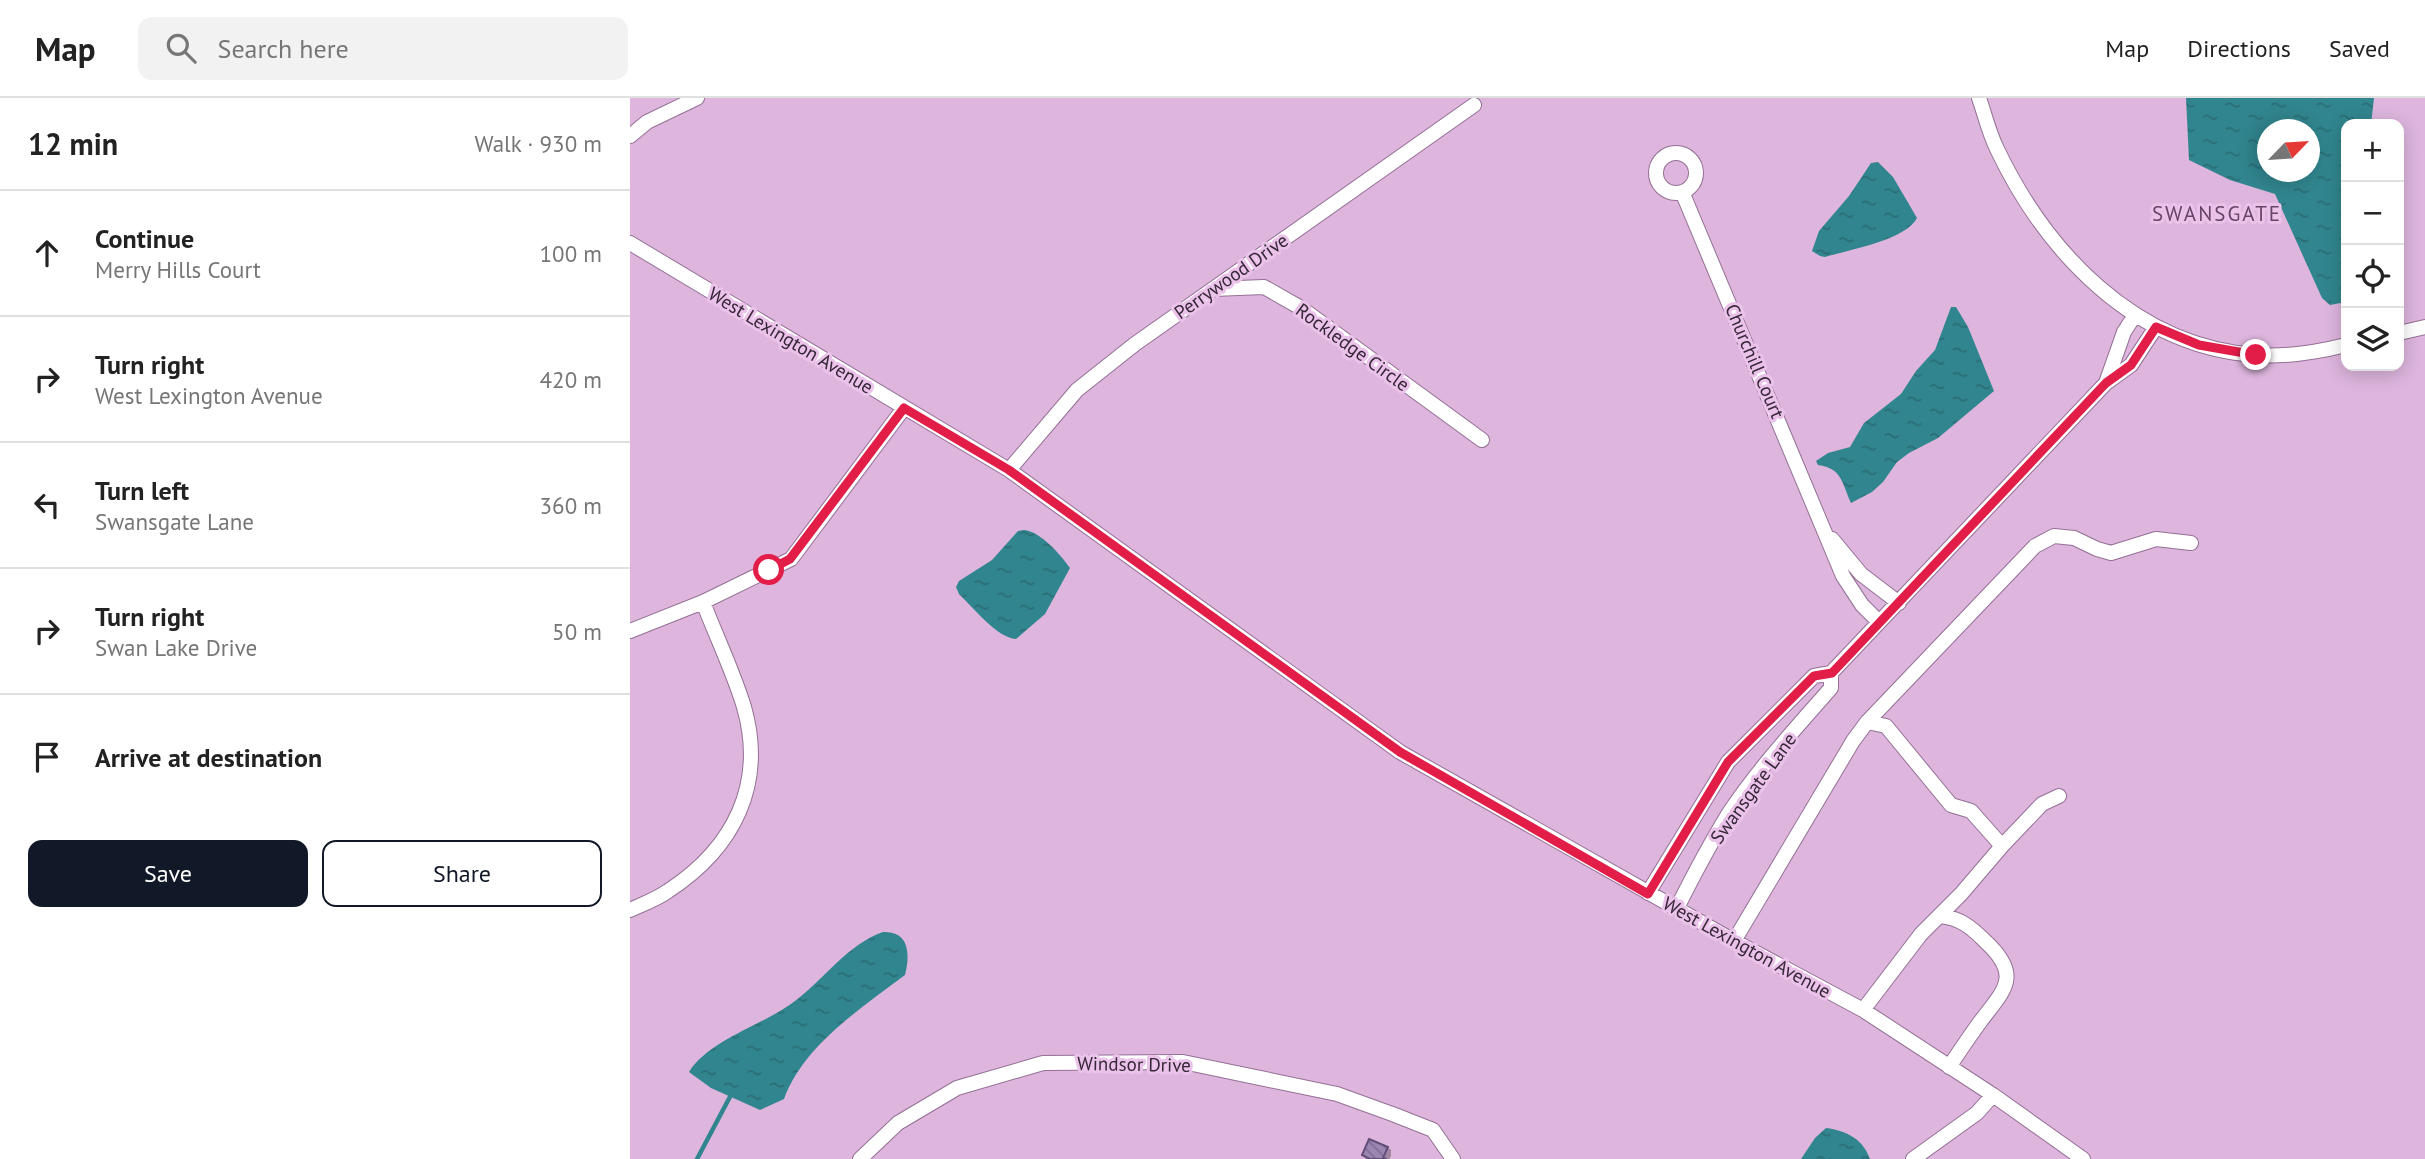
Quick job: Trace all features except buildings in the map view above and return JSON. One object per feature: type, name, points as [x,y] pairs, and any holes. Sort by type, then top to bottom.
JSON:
[{"type":"street","points":[[630,136],[647,122],[697,98]]},
{"type":"street","points":[[1979,98],[1996,148],[2041,225],[2096,286],[2135,315],[2199,345],[2256,355],[2320,351],[2341,346]]},
{"type":"street","name":"Perrywood Drive","points":[[1009,470],[1077,390],[1135,344],[1474,105]]},
{"type":"street","name":"Churchill Court","points":[[1684,194],[1843,576],[1862,605],[1879,622]]},
{"type":"street","name":"West Lexington Avenue","points":[[630,243],[1009,470],[1400,752],[1648,894],[1863,1010],[1993,1095],[2082,1159]]},
{"type":"street","name":"Rockledge Circle","points":[[1212,289],[1264,287],[1301,308],[1482,440]]},
{"type":"street","name":"Swansgate Lane","points":[[2106,383],[2124,332],[2135,315]]},
{"type":"street","name":"Swansgate Lane","points":[[1648,894],[1728,762],[1814,676],[1832,673],[2106,383],[2131,365],[2156,327]]},
{"type":"street","points":[[2404,332],[2425,327]]},
{"type":"street","points":[[630,631],[703,602],[790,559],[904,408]]},
{"type":"street","name":"Churchill Court","points":[[1824,530],[1861,574],[1899,603]]},
{"type":"street","points":[[1734,941],[1853,741],[1867,722],[2035,546],[2054,536],[2074,538],[2112,553],[2155,538],[2191,543]]},
{"type":"street","points":[[630,910],[668,891],[715,851],[744,804],[750,775],[751,745],[744,707],[703,602]]},
{"type":"street","name":"Swansgate Lane","points":[[1677,908],[1730,812],[1776,752],[1831,688],[1832,673]]},
{"type":"street","points":[[1867,722],[1886,726],[1951,805],[1971,811],[2002,846]]},
{"type":"street","points":[[1863,1010],[1921,934],[2042,804],[2059,796]]},
{"type":"street","points":[[1940,916],[1967,924],[1994,949],[2007,975],[2004,992],[1980,1021],[1949,1067]]},
{"type":"street","name":"Windsor Drive","points":[[860,1159],[898,1124],[957,1088],[1043,1063],[1183,1062],[1337,1094],[1433,1130],[1453,1159]]},
{"type":"street","points":[[1913,1159],[1977,1113],[1993,1095]]},
{"type":"water","points":[[2186,98],[2374,98],[2372,119],[2341,119],[2341,303],[2330,305],[2322,298],[2275,194],[2230,180],[2189,160]]},
{"type":"water","points":[[1878,162],[1893,177],[1917,218],[1911,226],[1876,243],[1825,257],[1812,251],[1819,231],[1849,196],[1871,163]]},
{"type":"water","points":[[1951,307],[1956,307],[1968,327],[1994,391],[1938,438],[1897,462],[1872,492],[1851,503],[1837,473],[1818,465],[1816,461],[1828,453],[1850,447],[1864,423],[1901,394],[1916,371],[1935,350]]},
{"type":"water","points":[[1024,530],[1043,539],[1070,568],[1045,614],[1016,639],[993,628],[959,594],[956,587],[959,581],[992,560],[1018,531]]},
{"type":"water","points":[[883,932],[899,935],[903,940],[907,952],[905,975],[852,1015],[819,1045],[793,1080],[784,1099],[760,1110],[711,1088],[689,1072],[710,1050],[782,1010],[806,992],[847,953]]},
{"type":"water","points":[[1826,1128],[1841,1131],[1859,1141],[1870,1159],[1801,1159],[1815,1138]]},
{"type":"waterway","points":[[697,1159],[732,1093]]},
{"type":"district","name":"SWANSGATE","points":[[2217,214]]},
{"type":"route","points":[[769,570],[790,559],[904,408],[1009,470],[1400,752],[1648,894],[1728,762],[1814,676],[1832,673],[2106,383],[2131,365],[2156,327],[2199,345],[2256,355]]}]
